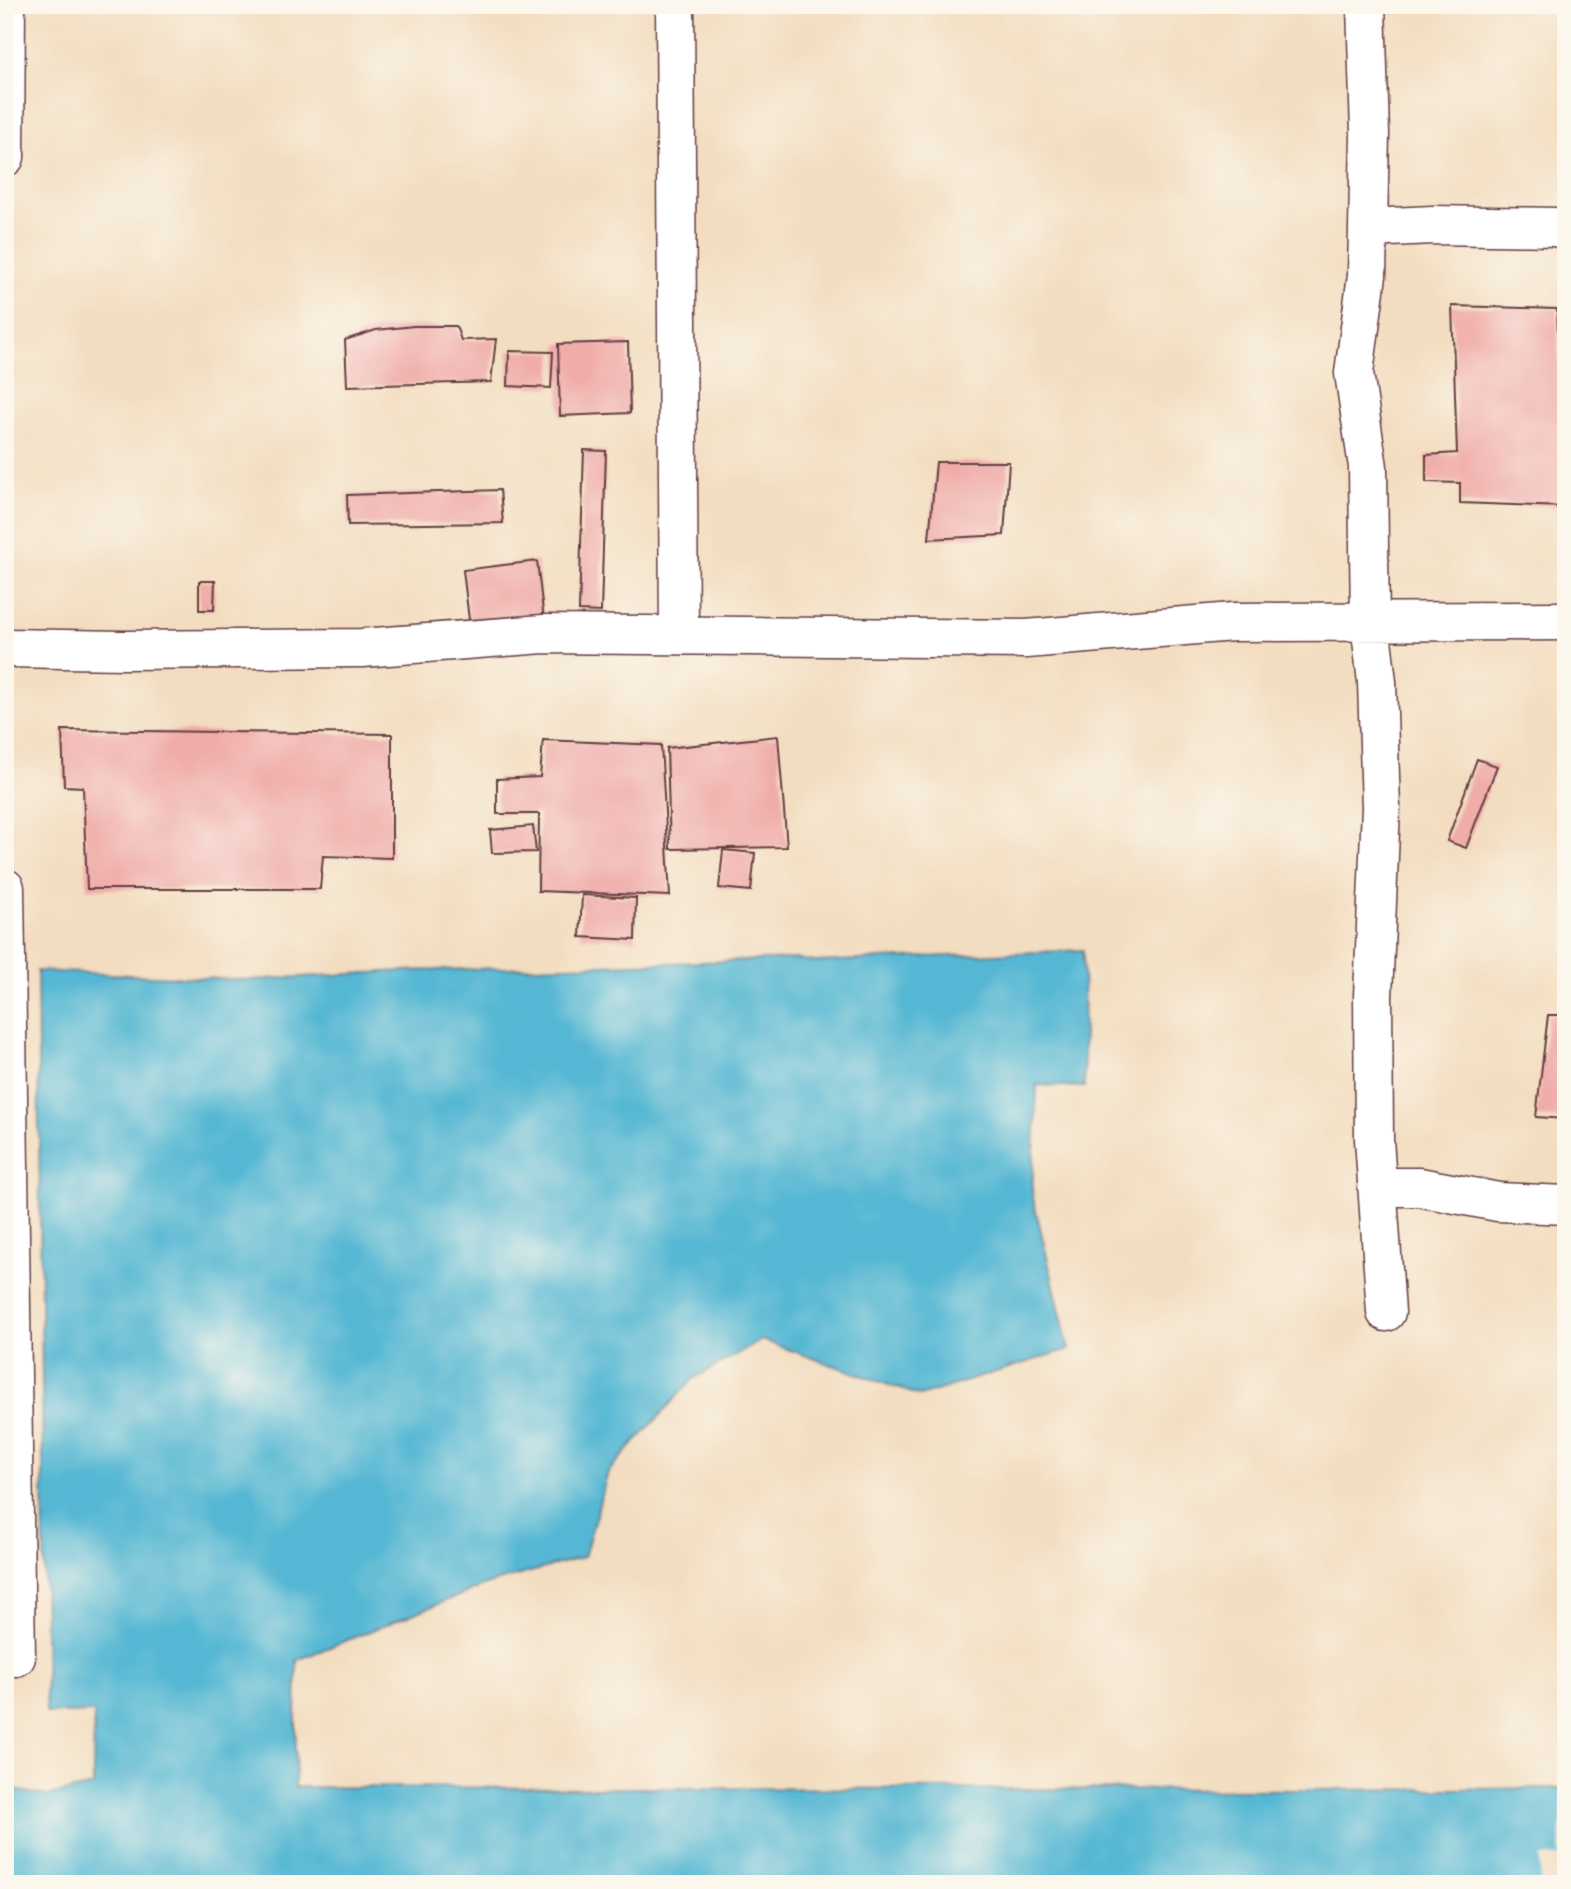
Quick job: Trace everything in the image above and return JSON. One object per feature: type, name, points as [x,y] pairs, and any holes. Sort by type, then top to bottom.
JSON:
[{"type":"street","points":[[5,157],[6,5]]},
{"type":"street","points":[[675,5],[679,635]]},
{"type":"street","points":[[1366,5],[1370,134],[1367,275],[1354,373],[1368,467],[1370,623],[1377,682],[1381,808],[1373,996],[1378,1187],[1386,1312]]},
{"type":"street","points":[[1368,228],[1433,225],[1556,227],[1566,230]]},
{"type":"street","points":[[5,648],[362,648],[543,634],[1026,639],[1233,622],[1566,621]]},
{"type":"street","points":[[5,888],[16,1657]]},
{"type":"street","points":[[1378,1187],[1419,1186],[1498,1202],[1566,1205]]},
{"type":"water","points":[[1083,950],[1084,1087],[1037,1085],[1032,1194],[1069,1349],[920,1396],[762,1340],[693,1379],[608,1472],[584,1557],[488,1584],[297,1660],[295,1787],[1304,1790],[1566,1788],[1566,1884],[5,1884],[5,1788],[47,1796],[93,1786],[94,1713],[46,1713],[37,971],[249,980],[402,971],[798,959],[814,962]]},
{"type":"pier","points":[[1563,1784],[1566,1784],[1566,1884],[1540,1884],[1541,1857],[1560,1857]]},
{"type":"building","points":[[1452,306],[1557,309],[1565,507],[1460,503],[1460,483],[1426,482],[1426,455],[1457,453]]},
{"type":"building","points":[[456,326],[461,340],[496,339],[491,382],[347,386],[345,340],[376,330]]},
{"type":"building","points":[[628,342],[630,413],[560,416],[558,344]]},
{"type":"building","points":[[509,351],[553,352],[551,388],[508,386]]},
{"type":"building","points":[[584,450],[606,451],[601,612],[579,611]]},
{"type":"building","points":[[936,462],[1009,462],[1004,535],[929,539]]},
{"type":"building","points":[[500,490],[503,523],[348,525],[347,495]]},
{"type":"building","points":[[537,561],[544,620],[470,628],[463,570]]},
{"type":"building","points":[[199,581],[215,581],[214,610],[199,610]]},
{"type":"building","points":[[62,730],[392,734],[392,858],[323,856],[320,889],[87,889],[83,787],[64,786]]},
{"type":"building","points":[[778,736],[787,847],[670,849],[667,748]]},
{"type":"building","points":[[543,740],[661,745],[670,896],[538,891],[539,814],[497,814],[497,779],[540,777]]},
{"type":"building","points":[[1477,759],[1497,766],[1466,848],[1447,841]]},
{"type":"building","points":[[533,826],[536,852],[492,853],[490,830]]},
{"type":"building","points":[[723,850],[755,853],[751,891],[719,888]]},
{"type":"building","points":[[582,895],[636,898],[635,940],[580,937]]},
{"type":"building","points":[[1548,1015],[1566,1015],[1566,1119],[1536,1117]]}]
